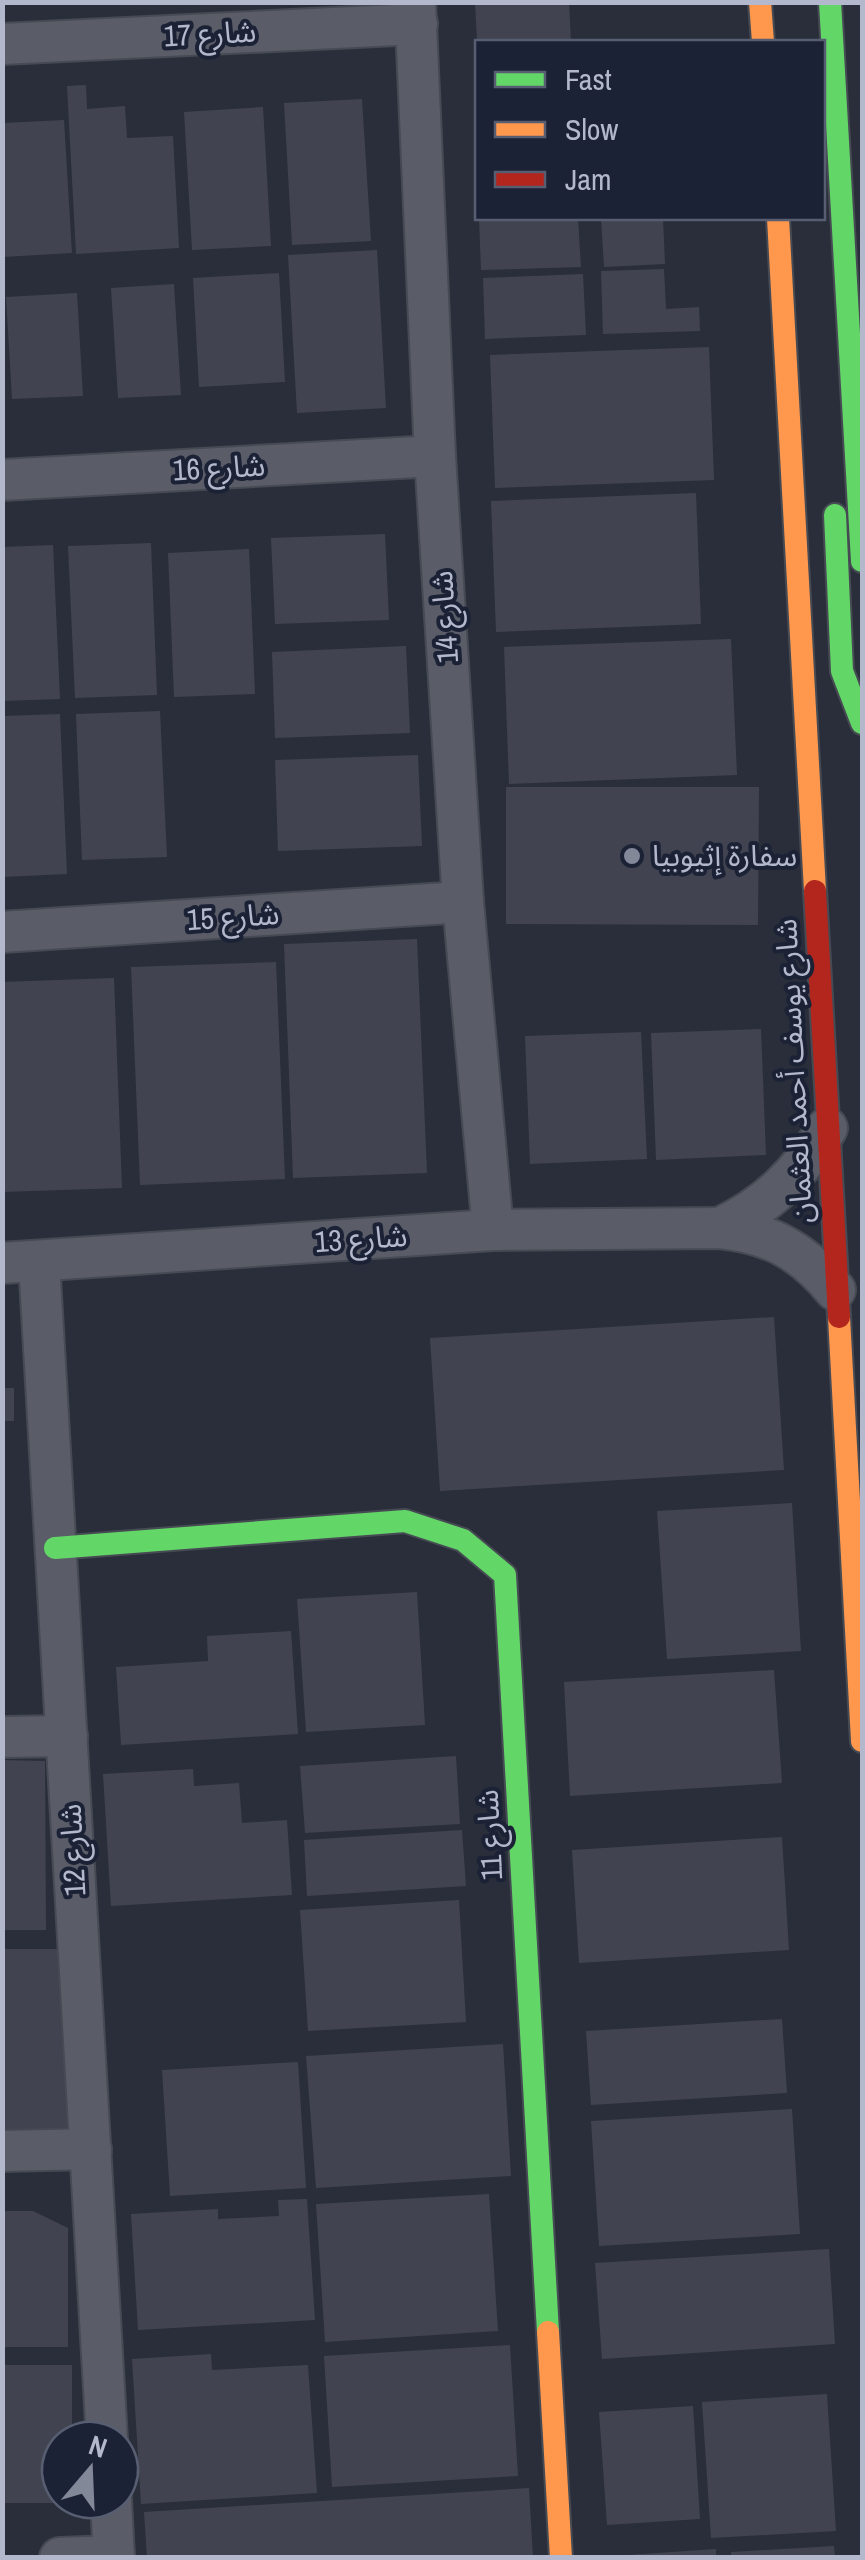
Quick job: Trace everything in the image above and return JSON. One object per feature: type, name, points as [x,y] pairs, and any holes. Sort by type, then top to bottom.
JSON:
[{"type":"street","points":[[760,2],[763,40]]},
{"type":"street","points":[[830,2],[831,180],[862,562]]},
{"type":"street","name":"شارع 17","points":[[2,44],[416,13]]},
{"type":"street","name":"شارع 14","points":[[416,13],[434,456],[463,902],[493,1230]]},
{"type":"street","name":"شارع يوسف أحمد العثمان","points":[[778,220],[862,1741]]},
{"type":"street","points":[[784,290],[790,278],[814,268],[831,422]]},
{"type":"street","name":"شارع 16","points":[[2,480],[434,456]]},
{"type":"street","points":[[834,499],[842,671],[862,723]]},
{"type":"street","name":"شارع 15","points":[[2,932],[463,902]]},
{"type":"street","name":"شارع 13","points":[[720,1228],[772,1198],[812,1154],[828,1128]]},
{"type":"street","name":"شارع 13","points":[[21,1262],[493,1230],[720,1228],[773,1238],[818,1268],[836,1290]]},
{"type":"street","name":"شارع 12","points":[[21,1262],[56,1548],[106,2420]]},
{"type":"street","name":"شارع 11","points":[[56,1548],[405,1520],[462,1540],[506,1575],[561,2558]]},
{"type":"street","points":[[2,1737],[67,1736]]},
{"type":"street","points":[[2,2150],[90,2149]]},
{"type":"street","points":[[60,2558],[114,2557],[111,2520]]},
{"type":"building","points":[[475,2],[569,2],[571,40],[477,40]]},
{"type":"building","points":[[86,85],[87,109],[125,106],[127,138],[173,136],[179,248],[76,254],[67,86]]},
{"type":"building","points":[[362,99],[371,241],[292,245],[284,103]]},
{"type":"building","points":[[263,107],[271,246],[192,250],[184,112]]},
{"type":"building","points":[[64,120],[72,253],[3,257],[3,123]]},
{"type":"building","points":[[479,220],[578,220],[581,267],[481,270]]},
{"type":"building","points":[[601,220],[663,220],[665,264],[604,267]]},
{"type":"building","points":[[377,250],[386,408],[297,413],[288,255]]},
{"type":"building","points":[[664,269],[666,309],[699,307],[700,331],[603,334],[601,271]]},
{"type":"building","points":[[279,273],[285,382],[199,387],[193,278]]},
{"type":"building","points":[[583,274],[586,335],[485,339],[483,278]]},
{"type":"building","points":[[174,284],[181,395],[118,398],[111,288]]},
{"type":"building","points":[[77,293],[83,396],[12,399],[6,297]]},
{"type":"building","points":[[709,347],[714,480],[495,488],[490,355]]},
{"type":"building","points":[[696,493],[701,624],[496,632],[491,501]]},
{"type":"building","points":[[385,534],[389,620],[275,624],[271,538]]},
{"type":"building","points":[[151,543],[157,695],[75,698],[68,546]]},
{"type":"building","points":[[53,545],[60,699],[2,701],[2,547]]},
{"type":"building","points":[[249,549],[255,694],[174,697],[168,553]]},
{"type":"building","points":[[731,639],[737,775],[509,784],[504,647]]},
{"type":"building","points":[[406,646],[410,733],[275,738],[272,652]]},
{"type":"building","points":[[160,711],[167,857],[82,860],[76,714]]},
{"type":"building","points":[[60,714],[67,874],[2,877],[2,716]]},
{"type":"building","points":[[418,755],[422,846],[278,851],[275,760]]},
{"type":"building","name":"سفارة إثيوبيا","points":[[506,787],[759,787],[758,925],[506,924]]},
{"type":"building","points":[[417,939],[427,1173],[293,1178],[284,944]]},
{"type":"building","points":[[276,962],[285,1179],[140,1185],[131,967]]},
{"type":"building","points":[[114,978],[122,1188],[2,1192],[2,982]]},
{"type":"building","points":[[761,1029],[766,1155],[656,1160],[651,1033]]},
{"type":"building","points":[[641,1032],[647,1159],[530,1164],[525,1036]]},
{"type":"building","points":[[774,1317],[784,1470],[440,1491],[430,1338]]},
{"type":"building","points":[[2,1388],[14,1388],[14,1421],[2,1421]]},
{"type":"building","points":[[792,1503],[801,1651],[667,1659],[657,1511]]},
{"type":"building","points":[[417,1592],[425,1725],[306,1732],[297,1599]]},
{"type":"building","points":[[291,1631],[298,1734],[121,1745],[116,1667],[208,1661],[207,1636]]},
{"type":"building","points":[[774,1670],[782,1783],[570,1796],[564,1682]]},
{"type":"building","points":[[456,1756],[460,1824],[305,1833],[300,1766]]},
{"type":"building","points":[[2,1760],[45,1761],[46,1930],[2,1930]]},
{"type":"building","points":[[193,1769],[194,1786],[239,1783],[242,1823],[287,1820],[292,1895],[111,1906],[103,1774]]},
{"type":"building","points":[[462,1830],[466,1886],[307,1896],[304,1840]]},
{"type":"building","points":[[782,1837],[789,1950],[579,1963],[572,1850]]},
{"type":"building","points":[[459,1900],[466,2022],[308,2031],[300,1910]]},
{"type":"building","points":[[2,1949],[68,1949],[69,2141],[2,2141]]},
{"type":"building","points":[[782,2019],[787,2093],[591,2105],[586,2031]]},
{"type":"building","points":[[503,2044],[511,2176],[316,2188],[306,2056]]},
{"type":"building","points":[[298,2062],[306,2188],[170,2196],[162,2070]]},
{"type":"building","points":[[792,2109],[800,2234],[599,2246],[591,2121]]},
{"type":"building","points":[[489,2194],[498,2331],[325,2342],[316,2204]]},
{"type":"building","points":[[307,2199],[315,2320],[138,2330],[131,2214],[218,2209],[218,2219],[279,2216],[278,2200]]},
{"type":"building","points":[[3,2211],[33,2211],[68,2228],[68,2347],[3,2347]]},
{"type":"building","points":[[829,2249],[835,2344],[602,2359],[595,2263]]},
{"type":"building","points":[[510,2345],[518,2476],[332,2487],[324,2356]]},
{"type":"building","points":[[211,2354],[212,2370],[308,2365],[317,2493],[141,2504],[140,2420],[136,2420],[132,2359]]},
{"type":"building","points":[[2,2365],[72,2365],[72,2420],[40,2420],[40,2503],[2,2503]]},
{"type":"building","points":[[827,2394],[836,2531],[711,2538],[702,2402]]},
{"type":"building","points":[[693,2406],[700,2519],[607,2525],[599,2412]]},
{"type":"building","points":[[529,2488],[533,2558],[147,2558],[144,2512]]},
{"type":"building","points":[[834,2546],[835,2558],[731,2558],[731,2552]]},
{"type":"building","points":[[716,2549],[716,2558],[628,2555]]},
{"type":"traffic: fast","points":[[830,2],[862,561]]},
{"type":"traffic: fast","points":[[835,515],[842,671],[862,723]]},
{"type":"traffic: fast","points":[[55,1548],[405,1521],[463,1540],[505,1575],[548,2332]]},
{"type":"traffic: slow","points":[[760,2],[763,40]]},
{"type":"traffic: slow","points":[[778,220],[815,891]]},
{"type":"traffic: slow","points":[[839,1317],[862,1741]]},
{"type":"traffic: slow","points":[[548,2332],[561,2558]]},
{"type":"traffic: jam","points":[[815,891],[839,1317]]},
{"type":"place","name":"سفارة إثيوبيا","points":[[632,856]]}]
